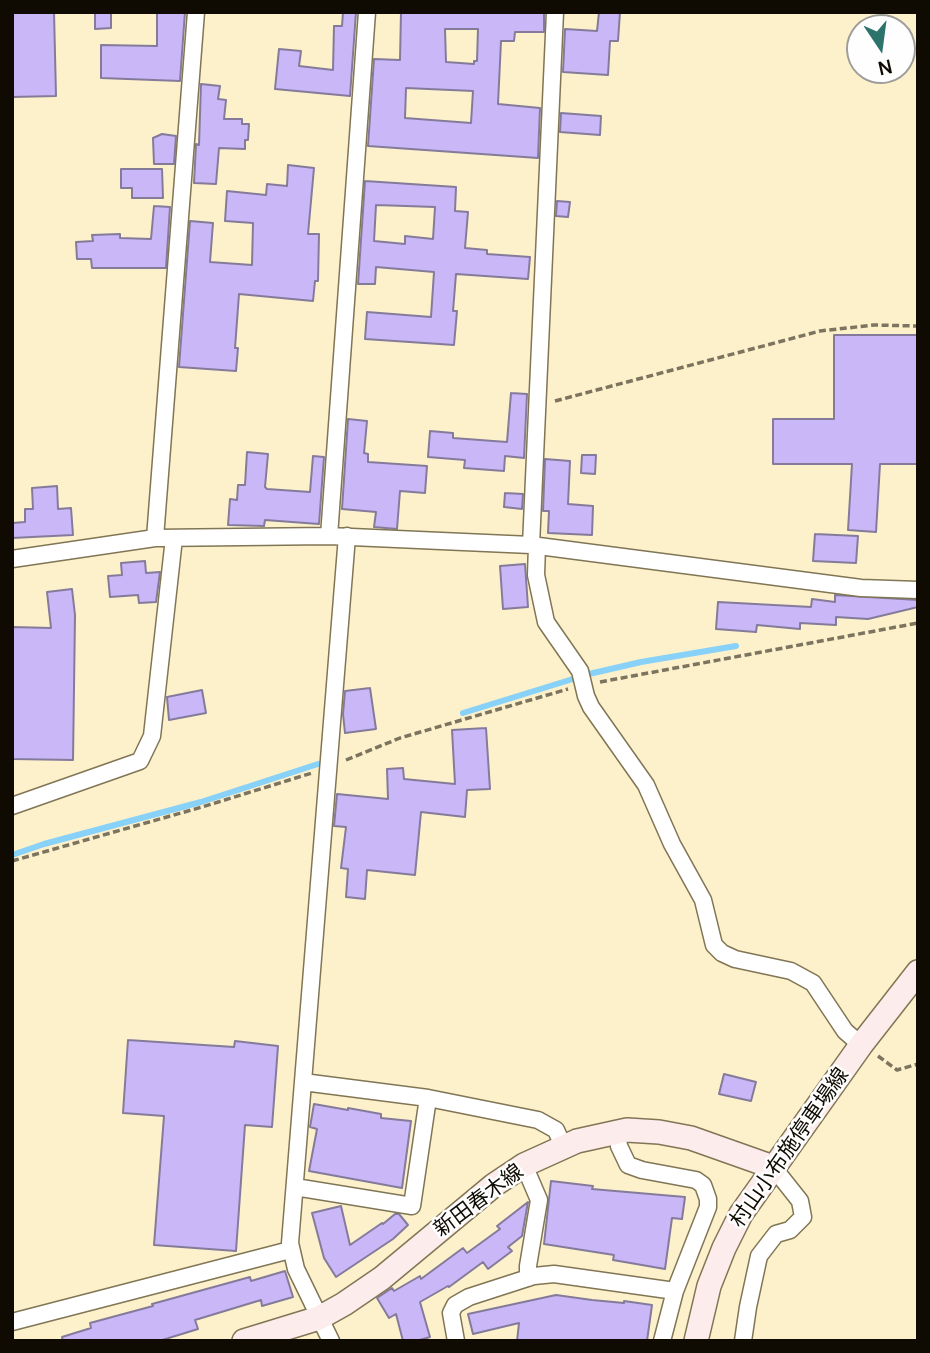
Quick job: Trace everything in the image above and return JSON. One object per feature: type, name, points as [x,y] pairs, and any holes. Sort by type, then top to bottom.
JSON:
[{"type":"main road","name":"村山小布施停車場線","points":[[696,1341],[703,1308],[724,1248],[741,1214],[862,1045],[918,972]]},
{"type":"main road","name":"新田春木線","points":[[244,1341],[319,1318],[382,1278],[494,1185],[524,1165],[563,1146],[617,1131],[659,1132],[691,1138],[774,1167]]},
{"type":"street","points":[[155,538],[196,12]]},
{"type":"street","points":[[330,536],[367,12]]},
{"type":"street","points":[[555,12],[536,405],[534,545],[536,575],[546,622],[582,679],[591,707],[646,785],[672,844],[703,900],[715,945],[722,953],[734,959],[791,971],[813,983],[845,1031],[862,1045]]},
{"type":"street","points":[[12,559],[155,538],[330,536],[534,545],[861,588],[918,590]]},
{"type":"street","points":[[331,1341],[290,1250],[347,537]]},
{"type":"street","points":[[12,806],[140,761],[152,736],[174,538]]},
{"type":"street","points":[[303,1082],[428,1098],[537,1120],[556,1130],[563,1146]]},
{"type":"street","points":[[295,1187],[412,1206],[428,1098]]},
{"type":"street","points":[[617,1131],[619,1146],[628,1165],[696,1180],[703,1185],[706,1192],[708,1207],[675,1292],[662,1341]]},
{"type":"street","points":[[524,1165],[539,1200],[528,1278]]},
{"type":"street","points":[[743,1341],[759,1256],[776,1234],[790,1230],[803,1217],[800,1201],[774,1167]]},
{"type":"street","points":[[12,1322],[290,1250]]},
{"type":"street","points":[[456,1341],[451,1313],[455,1305],[528,1278],[554,1274],[675,1292]]},
{"type":"path","points":[[536,405],[820,331],[874,325],[918,326]]},
{"type":"path","points":[[12,861],[327,768],[400,738],[582,679],[918,623]]},
{"type":"path","points":[[862,1045],[897,1070],[918,1064]]},
{"type":"building","points":[[12,12],[54,12],[56,96],[12,97]]},
{"type":"building","points":[[95,12],[111,12],[111,28],[95,29]]},
{"type":"building","points":[[157,12],[185,12],[180,81],[101,78],[101,45],[157,46]]},
{"type":"building","points":[[343,12],[356,12],[350,96],[275,89],[279,49],[301,51],[299,66],[333,70],[334,26],[342,26]]},
{"type":"building","points":[[401,12],[544,12],[544,32],[515,32],[514,41],[501,41],[498,104],[540,108],[538,158],[368,146],[374,59],[400,60]],"holes":[[[445,29],[478,29],[477,61],[474,61],[474,64],[446,62]],[[406,88],[473,91],[471,123],[405,118]]]},
{"type":"building","points":[[599,12],[620,12],[618,41],[610,41],[608,75],[563,72],[565,29],[597,31]]},
{"type":"building","points":[[201,84],[220,86],[218,99],[226,100],[224,119],[242,119],[242,124],[249,124],[245,149],[219,148],[216,184],[194,183],[196,144],[199,145]]},
{"type":"building","points":[[561,113],[601,116],[600,135],[560,132]]},
{"type":"building","points":[[162,134],[176,136],[174,164],[154,164],[153,138]]},
{"type":"building","points":[[288,165],[314,168],[308,234],[319,234],[318,281],[315,281],[313,301],[239,294],[236,371],[179,367],[190,221],[213,223],[210,262],[252,265],[253,223],[225,221],[227,191],[266,195],[267,184],[287,186]]},
{"type":"building","points":[[121,169],[162,169],[163,198],[132,198],[132,188],[121,188]]},
{"type":"building","points":[[365,181],[456,187],[455,211],[468,212],[465,248],[487,250],[487,254],[530,257],[528,279],[456,274],[454,345],[365,339],[367,312],[431,317],[434,272],[376,267],[375,284],[358,284]],"holes":[[[376,205],[435,207],[433,239],[405,236],[405,244],[374,241]]]},
{"type":"building","points":[[557,201],[570,202],[568,217],[556,216]]},
{"type":"building","points":[[154,206],[170,207],[166,268],[92,268],[91,259],[77,259],[76,242],[93,241],[92,235],[120,234],[120,238],[151,239]]},
{"type":"building","points":[[834,335],[918,335],[918,464],[880,464],[876,532],[848,530],[852,464],[773,464],[773,419],[834,419]]},
{"type":"building","points":[[511,393],[527,394],[524,458],[505,456],[504,471],[464,468],[465,460],[428,457],[430,431],[453,433],[453,438],[507,442]]},
{"type":"building","points":[[348,419],[367,421],[364,453],[368,454],[368,462],[427,466],[425,493],[400,491],[397,529],[374,527],[376,512],[342,509]]},
{"type":"building","points":[[247,452],[268,454],[267,489],[310,492],[313,456],[324,457],[319,524],[265,520],[264,526],[228,525],[230,499],[237,500],[238,485],[245,485]]},
{"type":"building","points":[[582,455],[596,455],[595,474],[581,473]]},
{"type":"building","points":[[545,459],[570,461],[568,504],[593,506],[592,535],[548,533],[549,511],[543,511]]},
{"type":"building","points":[[57,486],[58,509],[71,508],[73,535],[12,538],[12,523],[25,522],[25,509],[33,509],[32,488]]},
{"type":"building","points":[[505,493],[523,494],[522,509],[504,507]]},
{"type":"building","points":[[815,534],[858,536],[856,563],[813,561]]},
{"type":"building","points":[[145,561],[146,573],[160,572],[156,602],[139,603],[138,595],[110,597],[108,576],[122,575],[121,563]]},
{"type":"building","points":[[525,564],[528,607],[503,609],[500,566]]},
{"type":"building","points":[[72,589],[75,615],[73,760],[12,759],[12,627],[51,628],[47,592]]},
{"type":"building","points":[[835,595],[918,600],[918,607],[868,619],[836,617],[836,625],[800,623],[800,629],[757,625],[756,632],[716,629],[718,602],[811,607],[812,599],[835,602]]},
{"type":"building","points":[[370,688],[376,729],[345,733],[345,691]]},
{"type":"building","points":[[202,690],[206,713],[169,720],[167,697]]},
{"type":"building","points":[[486,728],[490,789],[467,790],[465,817],[421,812],[415,875],[367,870],[365,899],[346,897],[348,869],[341,868],[346,827],[334,826],[337,794],[388,799],[387,769],[403,768],[404,779],[455,784],[452,730]]},
{"type":"building","points":[[128,1040],[234,1047],[235,1041],[278,1046],[272,1127],[245,1125],[236,1251],[154,1245],[164,1116],[123,1113]]},
{"type":"building","points":[[724,1074],[756,1082],[751,1101],[719,1094]]},
{"type":"building","points":[[314,1104],[381,1114],[381,1118],[411,1121],[402,1188],[309,1171],[317,1129],[310,1127]]},
{"type":"building","points":[[551,1181],[593,1186],[592,1189],[685,1197],[682,1219],[672,1218],[665,1269],[613,1260],[614,1255],[544,1244]]},
{"type":"building","points":[[528,1202],[522,1236],[508,1247],[512,1251],[488,1269],[483,1262],[449,1287],[420,1302],[430,1337],[403,1341],[396,1314],[389,1318],[377,1298],[392,1288],[394,1291],[420,1276],[421,1279],[463,1248],[467,1253],[500,1229],[497,1226]]},
{"type":"building","points":[[341,1206],[350,1245],[395,1214],[399,1214],[408,1225],[393,1239],[336,1277],[324,1258],[312,1213]]},
{"type":"building","points":[[285,1271],[293,1297],[262,1306],[261,1300],[195,1320],[198,1329],[159,1341],[63,1341],[62,1337],[91,1328],[90,1323],[250,1277],[251,1281]]},
{"type":"building","points":[[556,1295],[652,1305],[647,1341],[517,1341],[519,1323],[473,1334],[468,1314]]},
{"type":"waterway","points":[[463,713],[589,674],[736,646]]},
{"type":"waterway","points":[[12,855],[201,802],[318,764]]}]
